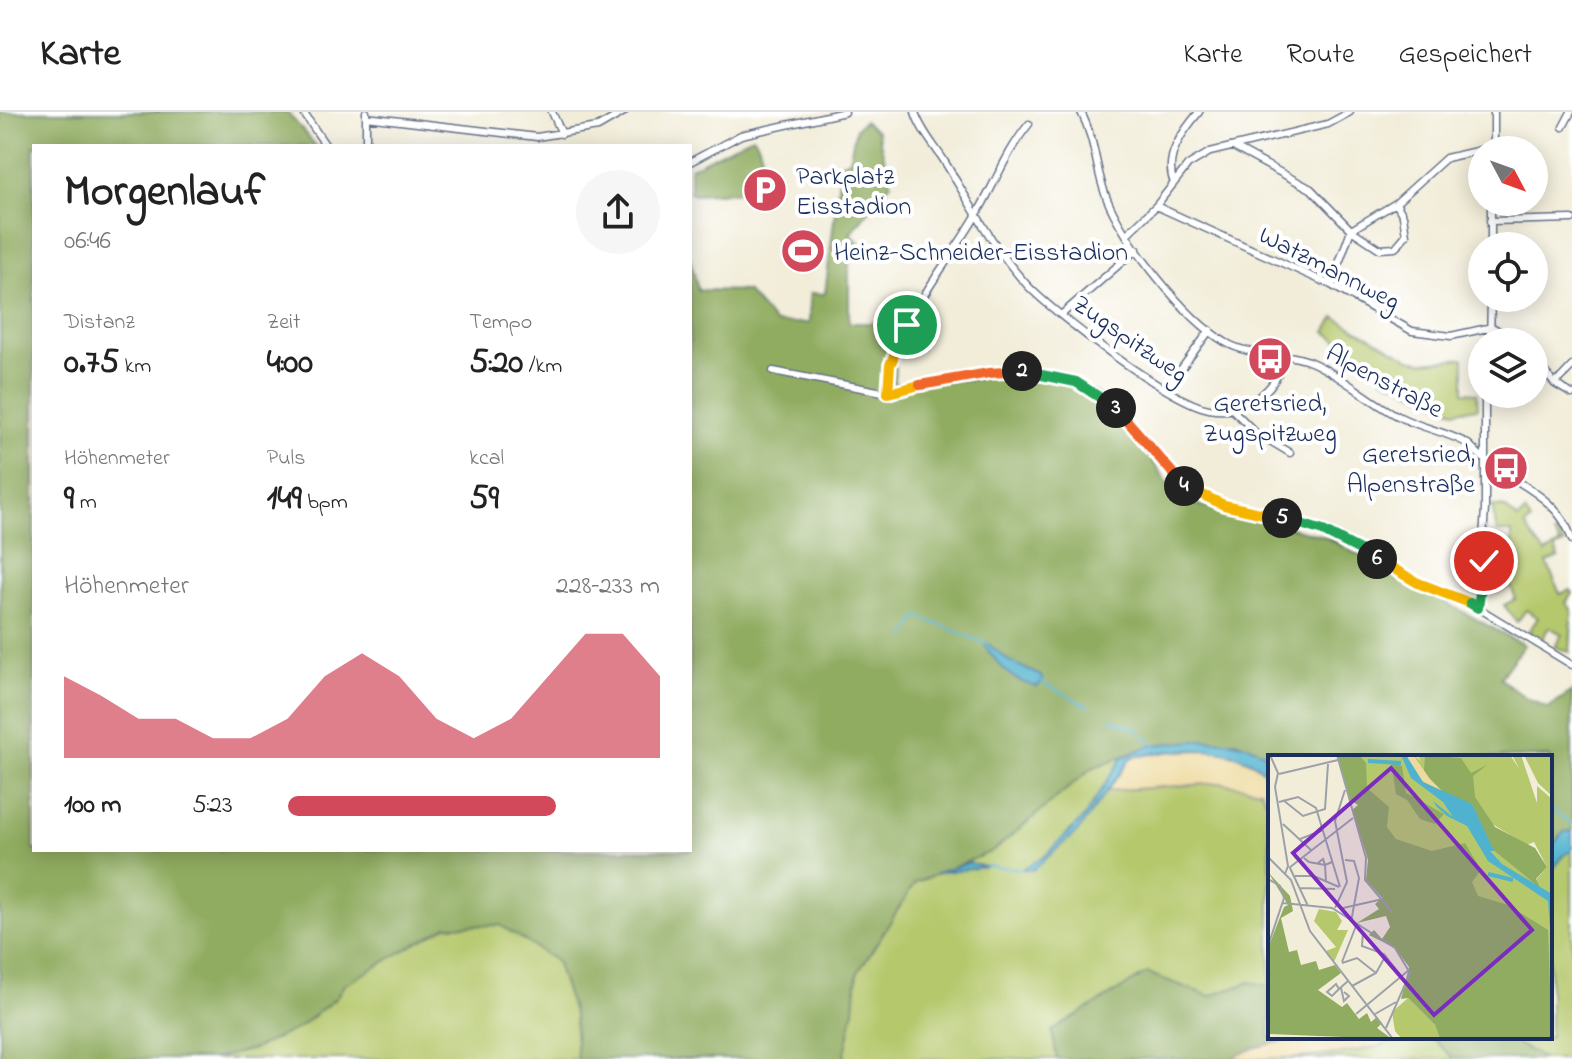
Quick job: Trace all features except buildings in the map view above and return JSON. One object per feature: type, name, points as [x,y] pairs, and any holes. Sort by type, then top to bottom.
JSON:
[{"type":"street","points":[[303,112],[325,144]]},
{"type":"street","points":[[552,112],[562,134]]},
{"type":"street","points":[[366,144],[366,114],[537,137],[598,127],[624,112]]},
{"type":"street","points":[[799,112],[803,120]]},
{"type":"street","points":[[692,161],[741,135],[845,112]]},
{"type":"street","name":"Zugspitzweg","points":[[915,112],[977,214],[1027,285],[1117,358],[1194,405],[1233,410]]},
{"type":"street","name":"Alpenstraße","points":[[1081,112],[1094,138],[1106,197],[1126,235],[1150,271],[1210,330],[1224,342],[1240,349],[1313,363],[1402,418],[1467,444],[1487,461],[1542,496],[1561,516],[1572,540]]},
{"type":"street","points":[[1174,183],[1171,174],[1174,150],[1199,112]]},
{"type":"street","points":[[1126,235],[1156,206],[1188,165],[1210,152],[1328,124],[1350,112]]},
{"type":"street","points":[[1494,112],[1494,136]]},
{"type":"street","points":[[1563,127],[1571,112]]},
{"type":"street","points":[[888,393],[890,365],[918,301],[977,214],[996,173],[1029,124]]},
{"type":"street","points":[[1235,148],[1311,189],[1351,230],[1380,249],[1395,248],[1406,235],[1403,216],[1396,203]]},
{"type":"street","points":[[1331,285],[1351,230],[1396,203],[1446,158],[1468,154]]},
{"type":"street","name":"Watzmannweg","points":[[1156,206],[1331,285],[1412,331],[1451,336],[1492,327]]},
{"type":"street","points":[[1490,216],[1490,232]]},
{"type":"street","points":[[1490,221],[1572,219]]},
{"type":"street","points":[[1061,315],[1137,249]]},
{"type":"street","points":[[1491,312],[1492,327]]},
{"type":"street","points":[[1167,388],[1210,330]]},
{"type":"street","points":[[1284,355],[1277,376],[1265,392],[1233,410],[1255,432],[1290,453]]},
{"type":"street","points":[[1555,384],[1572,366]]},
{"type":"street","points":[[773,371],[888,393],[1015,370],[1076,382],[1097,392],[1119,411],[1169,472],[1194,492],[1224,505],[1323,531],[1418,583],[1478,608],[1572,665]]},
{"type":"street","points":[[1548,376],[1572,394]]},
{"type":"street","points":[[1478,608],[1487,461],[1485,408]]},
{"type":"green space","points":[[0,112],[287,112],[314,144],[32,144],[32,852],[692,852],[692,264],[698,290],[746,291],[775,323],[809,323],[810,293],[825,294],[841,163],[849,161],[856,128],[864,121],[877,131],[891,183],[850,234],[861,244],[849,263],[849,323],[897,323],[894,384],[978,379],[1015,372],[1075,383],[1096,393],[1118,412],[1172,489],[1187,502],[1323,536],[1524,645],[1500,678],[1523,696],[1548,708],[1572,691],[1572,831],[1564,833],[1552,846],[1552,755],[1268,757],[1237,741],[1152,745],[1092,768],[993,851],[915,883],[857,974],[844,1059],[577,1059],[574,1016],[556,961],[500,925],[447,926],[344,985],[336,998],[298,1028],[254,1049],[213,1059],[0,1059]]},
{"type":"green space","points":[[753,136],[762,155],[761,191],[694,194],[692,167]]},
{"type":"green space","points":[[1335,317],[1410,359],[1424,362],[1464,358],[1464,392],[1468,392],[1468,408],[1478,408],[1455,411],[1383,378],[1377,368],[1326,332]]},
{"type":"green space","points":[[792,385],[1117,413],[1190,517],[1332,539],[1373,567],[1572,755],[1572,1059],[0,1059],[0,388],[32,852],[692,852]]},
{"type":"green space","points":[[1492,506],[1505,508],[1518,519],[1525,512],[1531,521],[1525,526],[1545,554],[1560,544],[1554,535],[1559,531],[1564,544],[1555,548],[1559,558],[1547,563],[1560,594],[1570,590],[1572,593],[1566,603],[1572,610],[1570,652],[1555,647],[1562,634],[1549,627],[1542,639],[1529,631],[1538,618],[1526,610],[1517,622],[1504,605],[1516,599],[1511,587],[1498,592],[1495,575],[1509,576],[1509,559],[1495,558],[1497,545],[1512,545],[1512,532],[1497,532]]},
{"type":"green space","points":[[1147,973],[1210,996],[1250,982],[1268,986],[1268,1039],[1292,1039],[1254,1048],[1230,1059],[1057,1059],[1052,1031]]},
{"type":"green space","points":[[1430,1039],[1507,1039],[1545,1059],[1454,1059]]},
{"type":"sand","points":[[1217,750],[1246,759],[1268,775],[1268,804],[1260,790],[1222,783],[1104,791],[1132,757],[1174,751]]},
{"type":"sand","points":[[1292,1039],[1402,1039],[1342,1053],[1298,1058],[1230,1059],[1254,1048]]},
{"type":"water","points":[[987,643],[1009,661],[1041,676],[1043,681],[1037,687],[1013,677],[985,646]]},
{"type":"water","points":[[1204,740],[1239,743],[1268,757],[1268,775],[1256,765],[1223,752],[1186,750],[1132,757],[1077,832],[1033,870],[1022,869],[1044,857],[1084,817],[1122,758],[1152,745]]},
{"type":"water","points":[[1572,831],[1572,851],[1564,854],[1552,871],[1552,846],[1564,832]]},
{"type":"water","points":[[969,863],[986,867],[935,873]]},
{"type":"waterway","points":[[906,637],[918,616],[987,644]]},
{"type":"waterway","points":[[1041,682],[1088,706]]},
{"type":"waterway","points":[[1111,719],[1136,729],[1156,745]]},
{"type":"waterway","points":[[1552,809],[1572,824]]},
{"type":"waterway","points":[[986,866],[1022,869]]},
{"type":"place","name":"Parkplatz Eisstadion","points":[[765,190]]},
{"type":"place","name":"Heinz-Schneider-Eisstadion","points":[[803,251]]},
{"type":"place","name":"Geretsried, Zugspitzweg","points":[[1270,359]]},
{"type":"place","name":"Geretsried, Alpenstraße","points":[[1506,468]]},
{"type":"route","points":[[907,325],[890,365],[888,393],[1015,370],[1058,376],[1097,392],[1136,429],[1179,483],[1210,500],[1323,531],[1418,583],[1478,608],[1484,561]]}]
